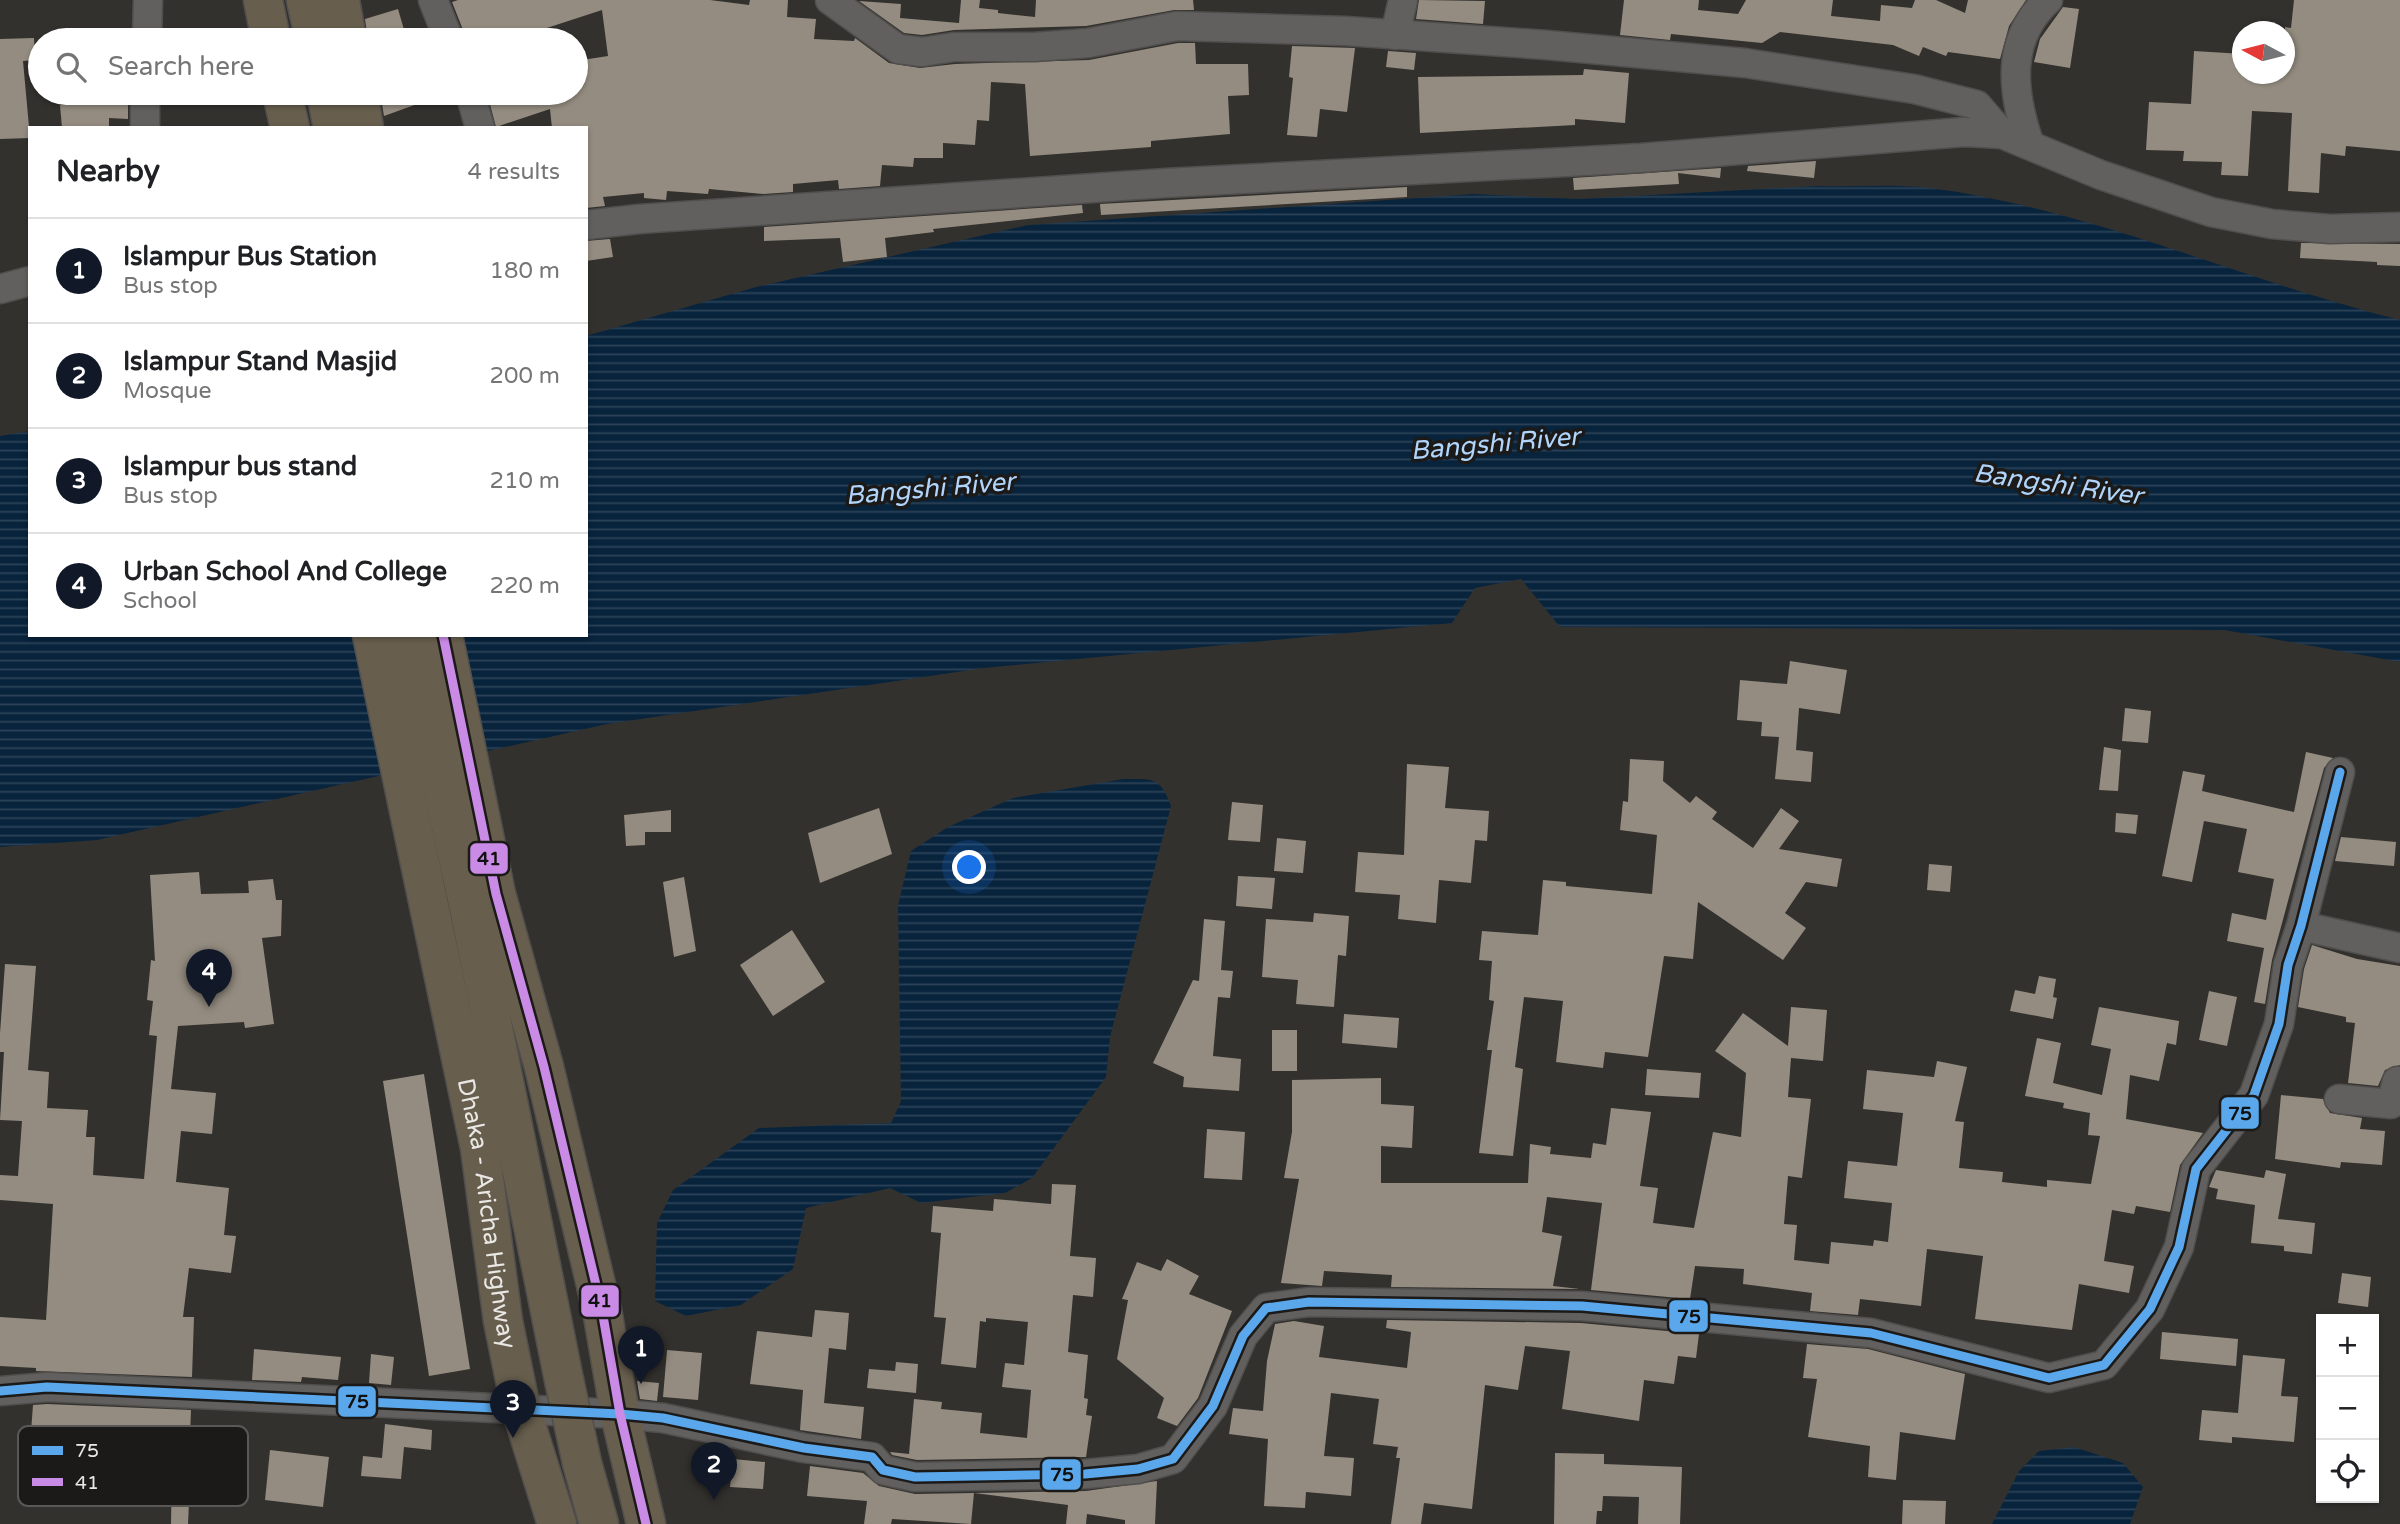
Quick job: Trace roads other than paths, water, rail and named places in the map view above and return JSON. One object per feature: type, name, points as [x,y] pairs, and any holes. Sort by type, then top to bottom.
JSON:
[{"type":"highway","points":[[263,0],[269,28]]},
{"type":"highway","points":[[306,0],[312,28]]},
{"type":"highway","points":[[340,0],[345,28]]},
{"type":"highway","points":[[285,105],[290,126]]},
{"type":"highway","points":[[328,105],[333,126]]},
{"type":"highway","points":[[360,105],[364,126]]},
{"type":"highway","name":"Dhaka - Aricha Highway","points":[[372,637],[480,1147],[503,1321],[521,1409],[557,1524]]},
{"type":"highway","points":[[409,637],[482,901],[544,1067],[589,1256],[620,1414],[646,1524]]},
{"type":"highway","points":[[443,637],[482,901],[565,1380],[582,1463],[599,1524]]},
{"type":"street","points":[[147,28],[148,0]]},
{"type":"street","points":[[433,0],[444,28]]},
{"type":"street","points":[[830,0],[898,49],[922,52],[954,47],[1034,47],[1088,43],[1177,26],[1395,34],[1745,63],[1914,89],[1977,105],[2002,134]]},
{"type":"street","points":[[1395,34],[1403,0]]},
{"type":"street","points":[[2029,144],[2016,104],[2015,60],[2030,17],[2048,0]]},
{"type":"street","points":[[145,105],[145,126]]},
{"type":"street","points":[[473,105],[479,126]]},
{"type":"street","points":[[588,225],[1166,183],[1641,158],[1964,132],[2002,134],[2101,175],[2211,212],[2272,225],[2400,227]]},
{"type":"street","points":[[0,289],[28,282]]},
{"type":"street","points":[[0,1391],[47,1387],[663,1418],[768,1442],[872,1457],[883,1470],[915,1477],[1085,1474],[1138,1469],[1173,1460],[1213,1406],[1243,1336],[1266,1308],[1309,1302],[1582,1306],[1871,1333],[2049,1378],[2104,1365],[2150,1309],[2179,1247],[2196,1169],[2254,1095],[2279,1024],[2288,965],[2301,926],[2340,772]]},
{"type":"street","points":[[2301,926],[2400,948]]},
{"type":"street","points":[[2339,1099],[2391,1104],[2397,1081],[2400,1082]]},
{"type":"water","name":"Bangshi River","points":[[1819,186],[1930,188],[2050,212],[2341,304],[2400,320],[2400,662],[2224,630],[1560,627],[1521,579],[1475,588],[1452,623],[984,668],[607,724],[97,840],[0,847],[0,436],[28,431],[28,637],[588,637],[588,335],[756,287],[1028,225],[1473,194],[1579,199]]},
{"type":"water","points":[[1123,779],[1154,781],[1163,789],[1171,806],[1110,1037],[1106,1077],[1032,1178],[1005,1193],[921,1203],[890,1188],[806,1208],[793,1269],[741,1305],[686,1316],[655,1301],[657,1223],[673,1190],[759,1128],[891,1123],[901,1101],[898,905],[911,851],[948,827],[1013,798]]},
{"type":"water","points":[[2074,1447],[2123,1463],[2143,1487],[2130,1524],[1992,1524],[2019,1471],[2039,1451]]},
{"type":"place","name":"Urban School And College","points":[[209,1007]]},
{"type":"place","name":"Islampur Bus Station","points":[[641,1384]]},
{"type":"place","name":"Islampur bus stand","points":[[513,1438]]},
{"type":"place","name":"Islampur Stand Masjid","points":[[714,1500]]}]
